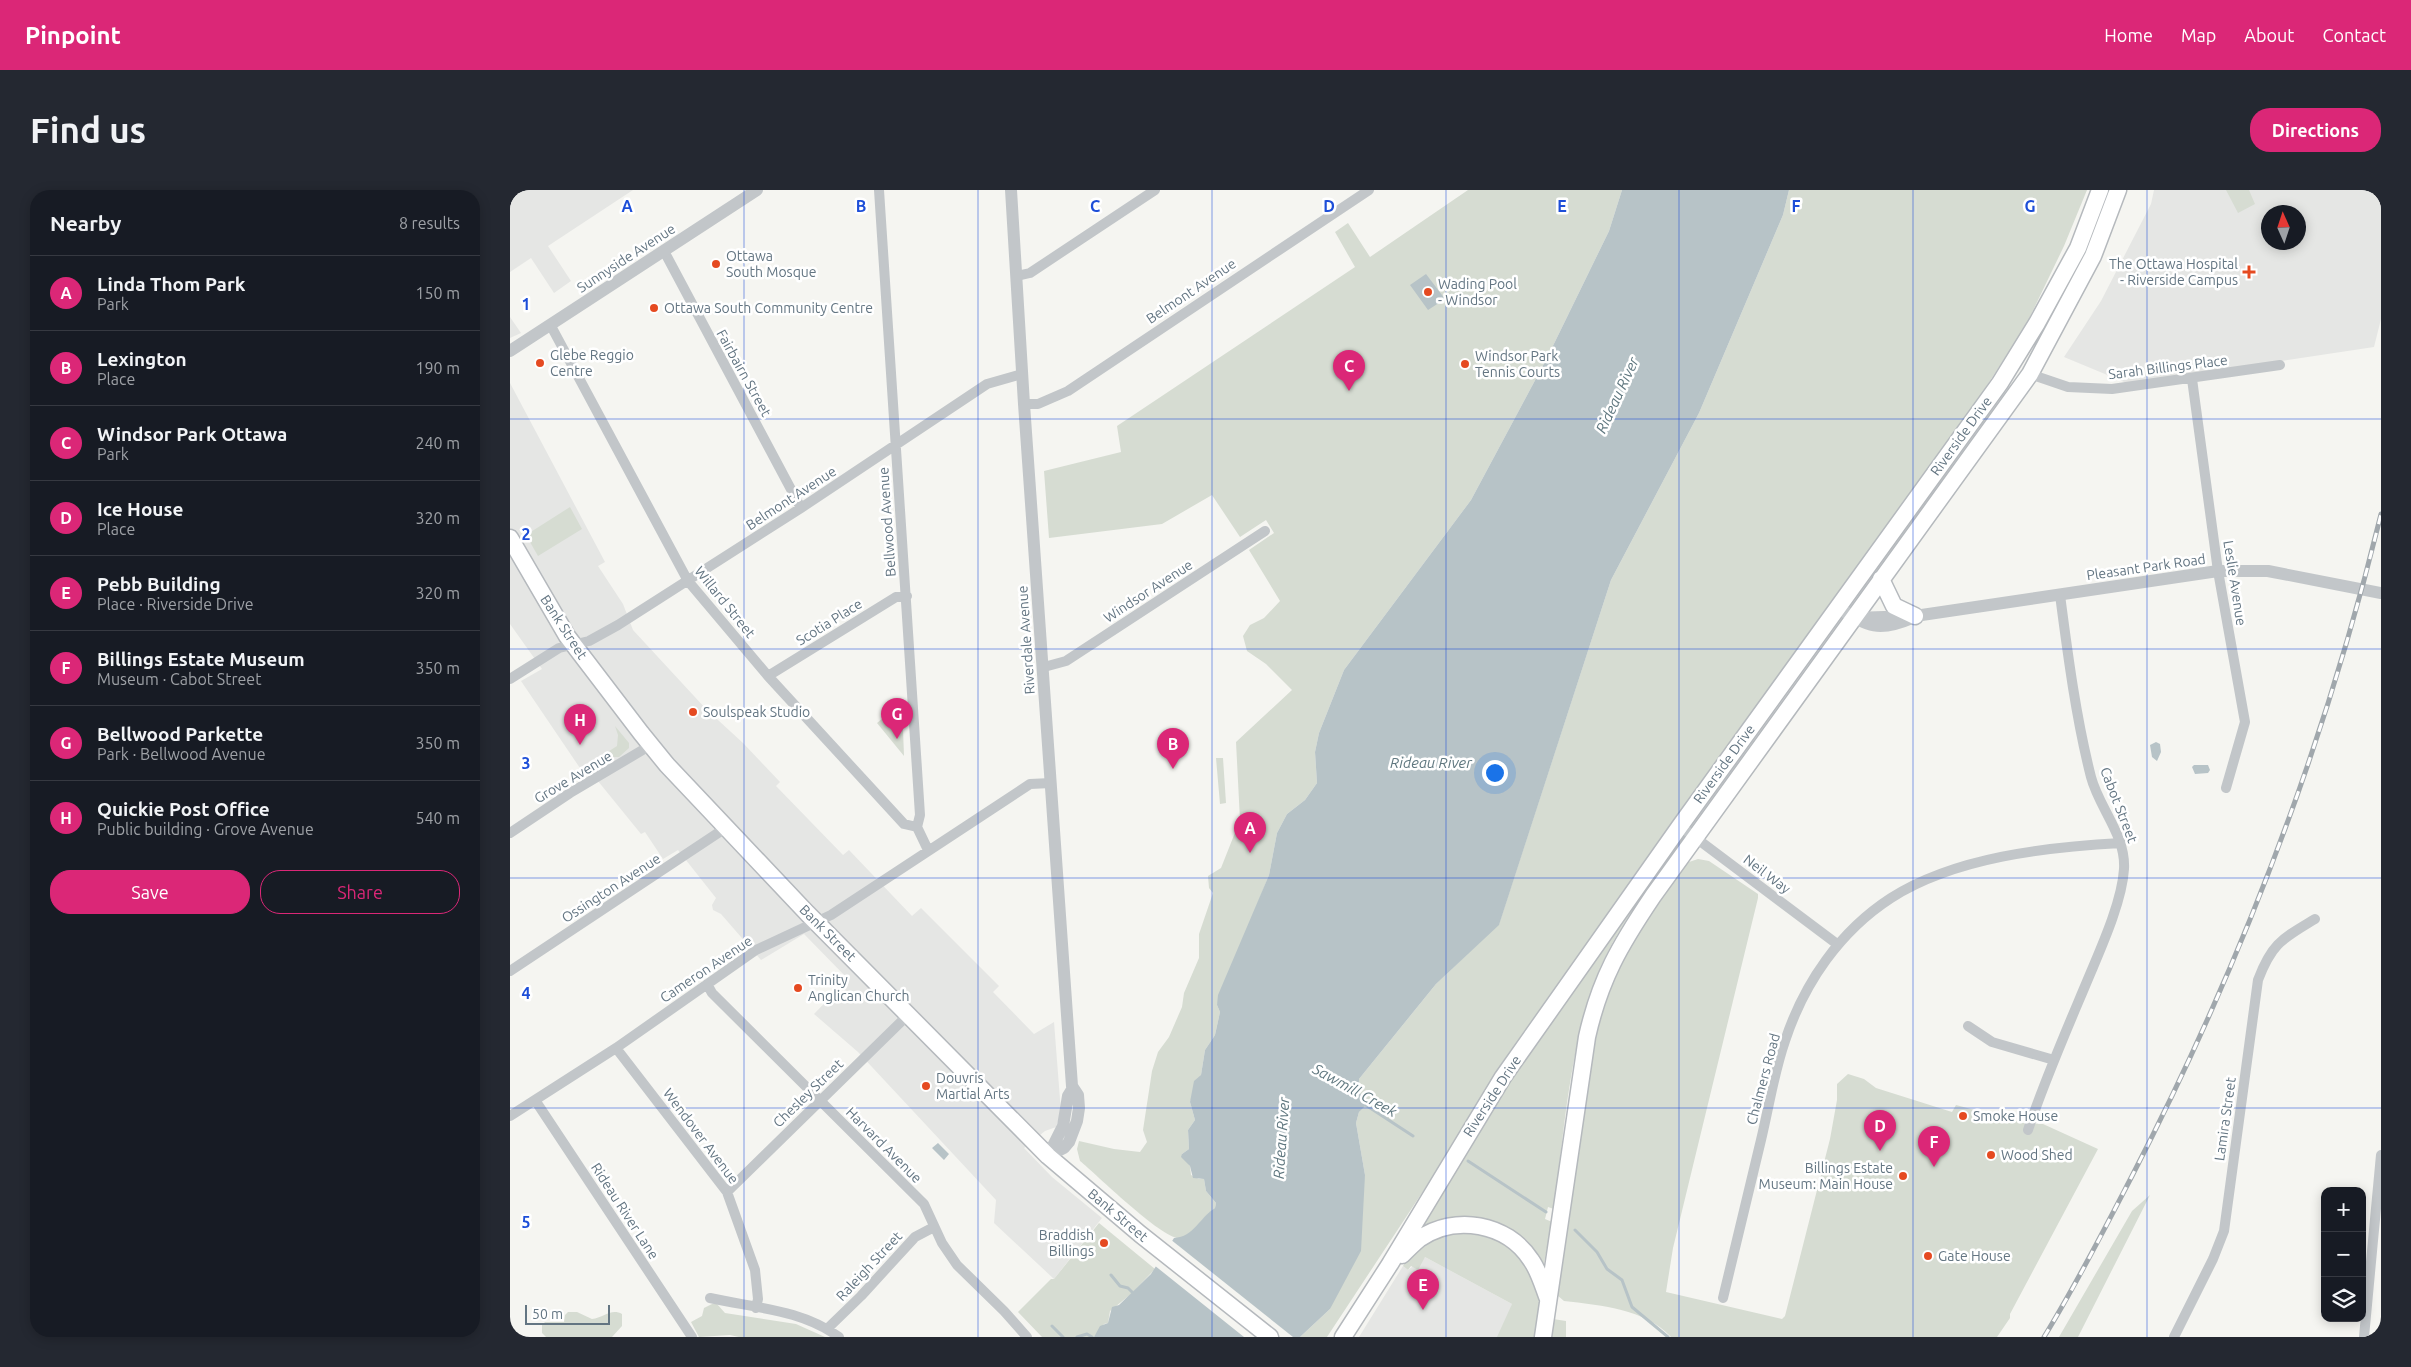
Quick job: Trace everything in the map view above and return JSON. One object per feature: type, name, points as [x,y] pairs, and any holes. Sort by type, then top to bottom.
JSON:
[{"type":"main road","name":"Riverside Drive","points":[[1342,1337],[1390,1264],[1503,1077],[1680,826],[2000,383],[2037,323],[2078,248],[2100,190]]},
{"type":"main road","name":"Riverside Drive","points":[[1543,1337],[1587,1037],[1595,1000],[1620,946],[1696,837],[2030,374],[2093,256],[2118,190]]},
{"type":"main road","name":"Bank Street","points":[[510,538],[574,646],[651,745],[816,922],[1048,1156],[1140,1234],[1270,1337]]},
{"type":"main road","points":[[1881,579],[1894,606],[1915,616]]},
{"type":"main road","points":[[1390,1264],[1420,1239],[1436,1231],[1457,1225],[1492,1228],[1516,1243],[1532,1260],[1548,1300]]},
{"type":"street","name":"Sunnyside Avenue","points":[[510,350],[552,326],[757,190]]},
{"type":"street","name":"Bellwood Avenue","points":[[879,190],[907,596],[920,815],[918,827],[928,850]]},
{"type":"street","name":"Riverdale Avenue","points":[[1012,190],[1024,404],[1073,1088],[1078,1095],[1079,1108],[1074,1129],[1064,1148],[1048,1156]]},
{"type":"street","points":[[1016,276],[1030,273],[1154,190]]},
{"type":"street","name":"Belmont Avenue","points":[[1024,404],[1038,404],[1068,391],[1369,190]]},
{"type":"street","name":"Fairbairn Street","points":[[664,251],[801,508]]},
{"type":"street","name":"Willard Street","points":[[552,326],[688,581],[768,676],[904,824],[918,827]]},
{"type":"street","name":"Sarah Billings Place","points":[[2030,374],[2068,387],[2112,389],[2280,365]]},
{"type":"street","name":"Belmont Avenue","points":[[510,679],[559,648],[589,641],[618,625],[801,508],[987,384],[1022,374]]},
{"type":"street","name":"Leslie Avenue","points":[[2192,379],[2218,571],[2244,722],[2226,788]]},
{"type":"street","name":"Windsor Avenue","points":[[1044,667],[1066,661],[1265,531]]},
{"type":"street","name":"Pleasant Park Road","points":[[1853,618],[1915,616],[2218,571],[2248,570],[2285,575],[2381,594]]},
{"type":"street","name":"Cabot Street","points":[[2028,1130],[2054,1060],[2104,942],[2122,882],[2124,867],[2121,843],[2092,779],[2076,701],[2060,595]]},
{"type":"street","name":"Scotia Place","points":[[768,676],[896,597],[907,596]]},
{"type":"street","points":[[1839,608],[1853,618]]},
{"type":"street","name":"Grove Avenue","points":[[510,833],[570,793],[651,745]]},
{"type":"street","name":"Cameron Avenue","points":[[510,1116],[616,1048],[756,950],[816,922],[1030,784],[1051,783]]},
{"type":"street","name":"Neil Way","points":[[1680,826],[1838,944]]},
{"type":"street","name":"Ossington Avenue","points":[[510,971],[727,827]]},
{"type":"street","name":"Chalmers Road","points":[[1723,1298],[1785,1041],[1810,984],[1838,944],[1870,913],[1893,897],[1921,882],[1988,859],[2121,843]]},
{"type":"street","name":"Lamira Street","points":[[2174,1337],[2213,1259],[2224,1231],[2258,980],[2267,956],[2279,942],[2315,919]]},
{"type":"street","name":"Harvard Avenue","points":[[707,984],[712,993],[775,1058],[924,1204],[934,1227],[956,1265],[1004,1311],[1026,1337]]},
{"type":"street","name":"Chesley Street","points":[[727,1192],[908,1015]]},
{"type":"street","points":[[1968,1026],[1992,1042],[2054,1060]]},
{"type":"street","name":"Wendover Avenue","points":[[616,1048],[727,1192],[755,1270],[758,1299],[756,1308]]},
{"type":"street","name":"Rideau River Lane","points":[[535,1100],[692,1337]]},
{"type":"street","points":[[2364,1337],[2377,1236],[2381,1156]]},
{"type":"street","name":"Raleigh Street","points":[[827,1329],[861,1296],[914,1237],[934,1227]]},
{"type":"street","points":[[710,1298],[795,1314],[827,1329],[839,1337]]},
{"type":"shaded area","points":[[510,190],[633,190],[548,246],[571,281],[554,293],[531,258],[510,272]]},
{"type":"shaded area","points":[[1468,190],[1622,190],[1609,231],[1548,356],[1471,500],[1344,670],[1319,733],[1315,752],[1317,783],[1305,800],[1287,814],[1277,833],[1269,875],[1217,1005],[1220,1012],[1215,1035],[1205,1050],[1201,1075],[1190,1102],[1195,1120],[1188,1130],[1189,1149],[1182,1154],[1190,1166],[1191,1175],[1204,1179],[1206,1191],[1216,1203],[1215,1208],[1190,1233],[1180,1238],[1172,1236],[1130,1206],[1080,1161],[1077,1149],[1079,1141],[1114,1149],[1140,1152],[1147,1142],[1143,1130],[1152,1071],[1158,1052],[1169,1037],[1182,1007],[1184,993],[1199,958],[1199,934],[1213,893],[1209,888],[1208,876],[1221,868],[1240,820],[1236,742],[1292,690],[1266,664],[1247,651],[1243,636],[1250,625],[1264,618],[1280,601],[1249,550],[1274,533],[1266,520],[1240,537],[1212,495],[1162,524],[1049,538],[1044,471],[1121,452],[1117,426],[1355,267],[1335,232],[1348,223],[1370,257]]},
{"type":"shaded area","points":[[1789,190],[2087,190],[2064,246],[2026,325],[1977,401],[1578,956],[1327,1337],[1300,1337],[1330,1309],[1365,1175],[1356,1123],[1359,1112],[1365,1105],[1360,1093],[1359,1079],[1436,984],[1499,924],[1611,580],[1699,413],[1783,215]]},
{"type":"shaded area","name":"The Ottawa Hospital - Riverside Campus","points":[[2154,190],[2381,190],[2381,319],[2374,347],[2129,384],[2064,357],[2101,301],[2151,204]]},
{"type":"shaded area","points":[[2226,190],[2249,190],[2255,204],[2238,213]]},
{"type":"shaded area","points":[[510,317],[521,333],[510,338]]},
{"type":"shaded area","points":[[510,383],[605,562],[598,566],[623,604],[633,630],[706,709],[743,743],[780,782],[776,786],[843,855],[849,850],[912,916],[921,908],[999,986],[993,992],[1034,1034],[1054,1022],[1061,1112],[1056,1127],[1045,1131],[1024,1148],[1052,1177],[1102,1218],[1054,1279],[994,1223],[996,1200],[858,1052],[814,1014],[848,979],[804,934],[761,960],[721,914],[713,910],[712,905],[716,898],[678,850],[663,859],[645,832],[641,834],[589,770],[584,774],[521,681],[542,669],[510,624]]},
{"type":"shaded area","points":[[570,507],[582,529],[538,556],[526,535]]},
{"type":"shaded area","points":[[902,702],[904,756],[877,723]]},
{"type":"shaded area","points":[[615,726],[629,743],[629,748],[619,757],[609,757],[602,761],[603,755],[617,746],[618,735]]},
{"type":"shaded area","points":[[1216,758],[1223,758],[1226,803],[1220,804]]},
{"type":"shaded area","points":[[1677,846],[1678,848],[1633,909],[1613,942],[1597,976],[1588,1004],[1580,1033],[1569,1091],[1554,1209],[1548,1207],[1545,1219],[1552,1222],[1544,1263],[1492,1224],[1410,1240],[1545,1026]]},
{"type":"shaded area","points":[[1698,859],[1709,861],[1758,894],[1758,898],[1673,1248],[1666,1292],[1782,1319],[1785,1316],[1830,1139],[1837,1100],[1837,1084],[1848,1074],[1864,1079],[1876,1088],[1952,1112],[1956,1105],[2023,1123],[2043,1124],[2098,1149],[2010,1314],[2010,1318],[1997,1337],[1671,1337],[1648,1320],[1635,1314],[1592,1304],[1564,1301],[1557,1295],[1583,1104],[1600,1011],[1620,959],[1668,887],[1679,875],[1679,871],[1689,862]]},
{"type":"shaded area","points":[[2150,1195],[2078,1337],[2059,1337],[2132,1211]]},
{"type":"shaded area","points":[[1099,1223],[1155,1269],[1131,1294],[1110,1311],[1108,1323],[1104,1324],[1094,1337],[1042,1337],[1018,1312],[1051,1279],[1054,1279]]},
{"type":"shaded area","points":[[1443,1232],[1488,1232],[1523,1256],[1540,1297],[1537,1337],[1497,1337],[1512,1304],[1425,1257],[1418,1270],[1411,1266],[1408,1270],[1403,1266],[1409,1255]]},
{"type":"shaded area","points":[[1425,1257],[1512,1304],[1505,1337],[1359,1337],[1403,1266],[1408,1270]]},
{"type":"shaded area","points":[[717,1304],[725,1313],[796,1324],[825,1337],[739,1337],[730,1335],[699,1337],[691,1322],[702,1316],[704,1308]]},
{"type":"shaded area","points":[[568,1312],[577,1312],[592,1319],[618,1312],[622,1314],[622,1326],[612,1337],[546,1337],[542,1333],[542,1325],[545,1322],[564,1322],[565,1315]]},
{"type":"shaded area","points":[[1553,1319],[1566,1321],[1566,1337],[1551,1337]]},
{"type":"water","name":"Rideau River","points":[[1622,190],[1789,190],[1783,215],[1699,413],[1611,580],[1499,925],[1436,984],[1359,1079],[1360,1093],[1366,1105],[1359,1112],[1356,1123],[1365,1175],[1361,1251],[1330,1309],[1300,1337],[1094,1337],[1100,1326],[1108,1323],[1112,1307],[1119,1305],[1151,1274],[1174,1238],[1187,1234],[1215,1208],[1216,1203],[1206,1191],[1204,1179],[1193,1178],[1190,1166],[1181,1157],[1189,1149],[1188,1130],[1195,1120],[1190,1102],[1194,1081],[1201,1075],[1205,1050],[1215,1035],[1220,1012],[1217,1005],[1218,995],[1269,875],[1277,833],[1287,814],[1305,800],[1317,783],[1315,752],[1319,733],[1344,670],[1471,500],[1548,356],[1609,231]]},
{"type":"water","name":"Wading Pool - Windsor","points":[[1426,274],[1445,299],[1428,310],[1410,285]]},
{"type":"water","points":[[2156,742],[2160,744],[2161,752],[2157,761],[2152,757],[2150,745]]},
{"type":"water","points":[[2194,765],[2208,765],[2210,770],[2208,773],[2195,774],[2192,767]]},
{"type":"water","points":[[938,1143],[949,1154],[944,1160],[932,1148]]},
{"type":"pier","points":[[1170,1239],[1293,1337],[1244,1337],[1154,1265]]},
{"type":"waterway","name":"Sawmill Creek","points":[[1364,1104],[1413,1136]]},
{"type":"waterway","name":"Sawmill Creek","points":[[1468,1161],[1546,1212]]},
{"type":"waterway","name":"Sawmill Creek","points":[[1575,1230],[1597,1252],[1607,1269],[1622,1280],[1632,1307],[1668,1337]]},
{"type":"waterway","points":[[1111,1275],[1120,1286],[1128,1288],[1132,1292]]},
{"type":"waterway","points":[[1052,1326],[1063,1337]]},
{"type":"waterway","points":[[1077,1337],[1087,1334],[1092,1337]]},
{"type":"railway","points":[[2044,1337],[2100,1237],[2172,1096],[2244,934],[2276,852],[2334,685],[2359,600],[2381,514]]},
{"type":"place","name":"Ottawa South Mosque","points":[[716,264]]},
{"type":"place","name":"The Ottawa Hospital - Riverside Campus","points":[[2249,272]]},
{"type":"place","name":"Wading Pool - Windsor","points":[[1428,292]]},
{"type":"place","name":"Ottawa South Community Centre","points":[[654,308]]},
{"type":"place","name":"Glebe Reggio Centre","points":[[540,363]]},
{"type":"place","name":"Windsor Park Tennis Courts","points":[[1465,364]]},
{"type":"place","name":"Windsor Park Ottawa","points":[[1349,391]]},
{"type":"place","name":"Soulspeak Studio","points":[[693,712]]},
{"type":"place","name":"Bellwood Parkette","points":[[897,739]]},
{"type":"place","name":"Quickie Post Office","points":[[580,745]]},
{"type":"place","name":"Lexington","points":[[1173,769]]},
{"type":"place","name":"Linda Thom Park","points":[[1250,853]]},
{"type":"place","name":"Trinity Anglican Church","points":[[798,988]]},
{"type":"place","name":"Douvris Martial Arts","points":[[926,1086]]},
{"type":"place","name":"Smoke House","points":[[1963,1116]]},
{"type":"place","name":"Ice House","points":[[1880,1151]]},
{"type":"place","name":"Wood Shed","points":[[1991,1155]]},
{"type":"place","name":"Billings Estate Museum","points":[[1934,1167]]},
{"type":"place","name":"Billings Estate Museum: Main House","points":[[1903,1176]]},
{"type":"place","name":"Braddish Billings","points":[[1104,1243]]},
{"type":"place","name":"Gate House","points":[[1928,1256]]},
{"type":"place","name":"Pebb Building","points":[[1423,1310]]}]
